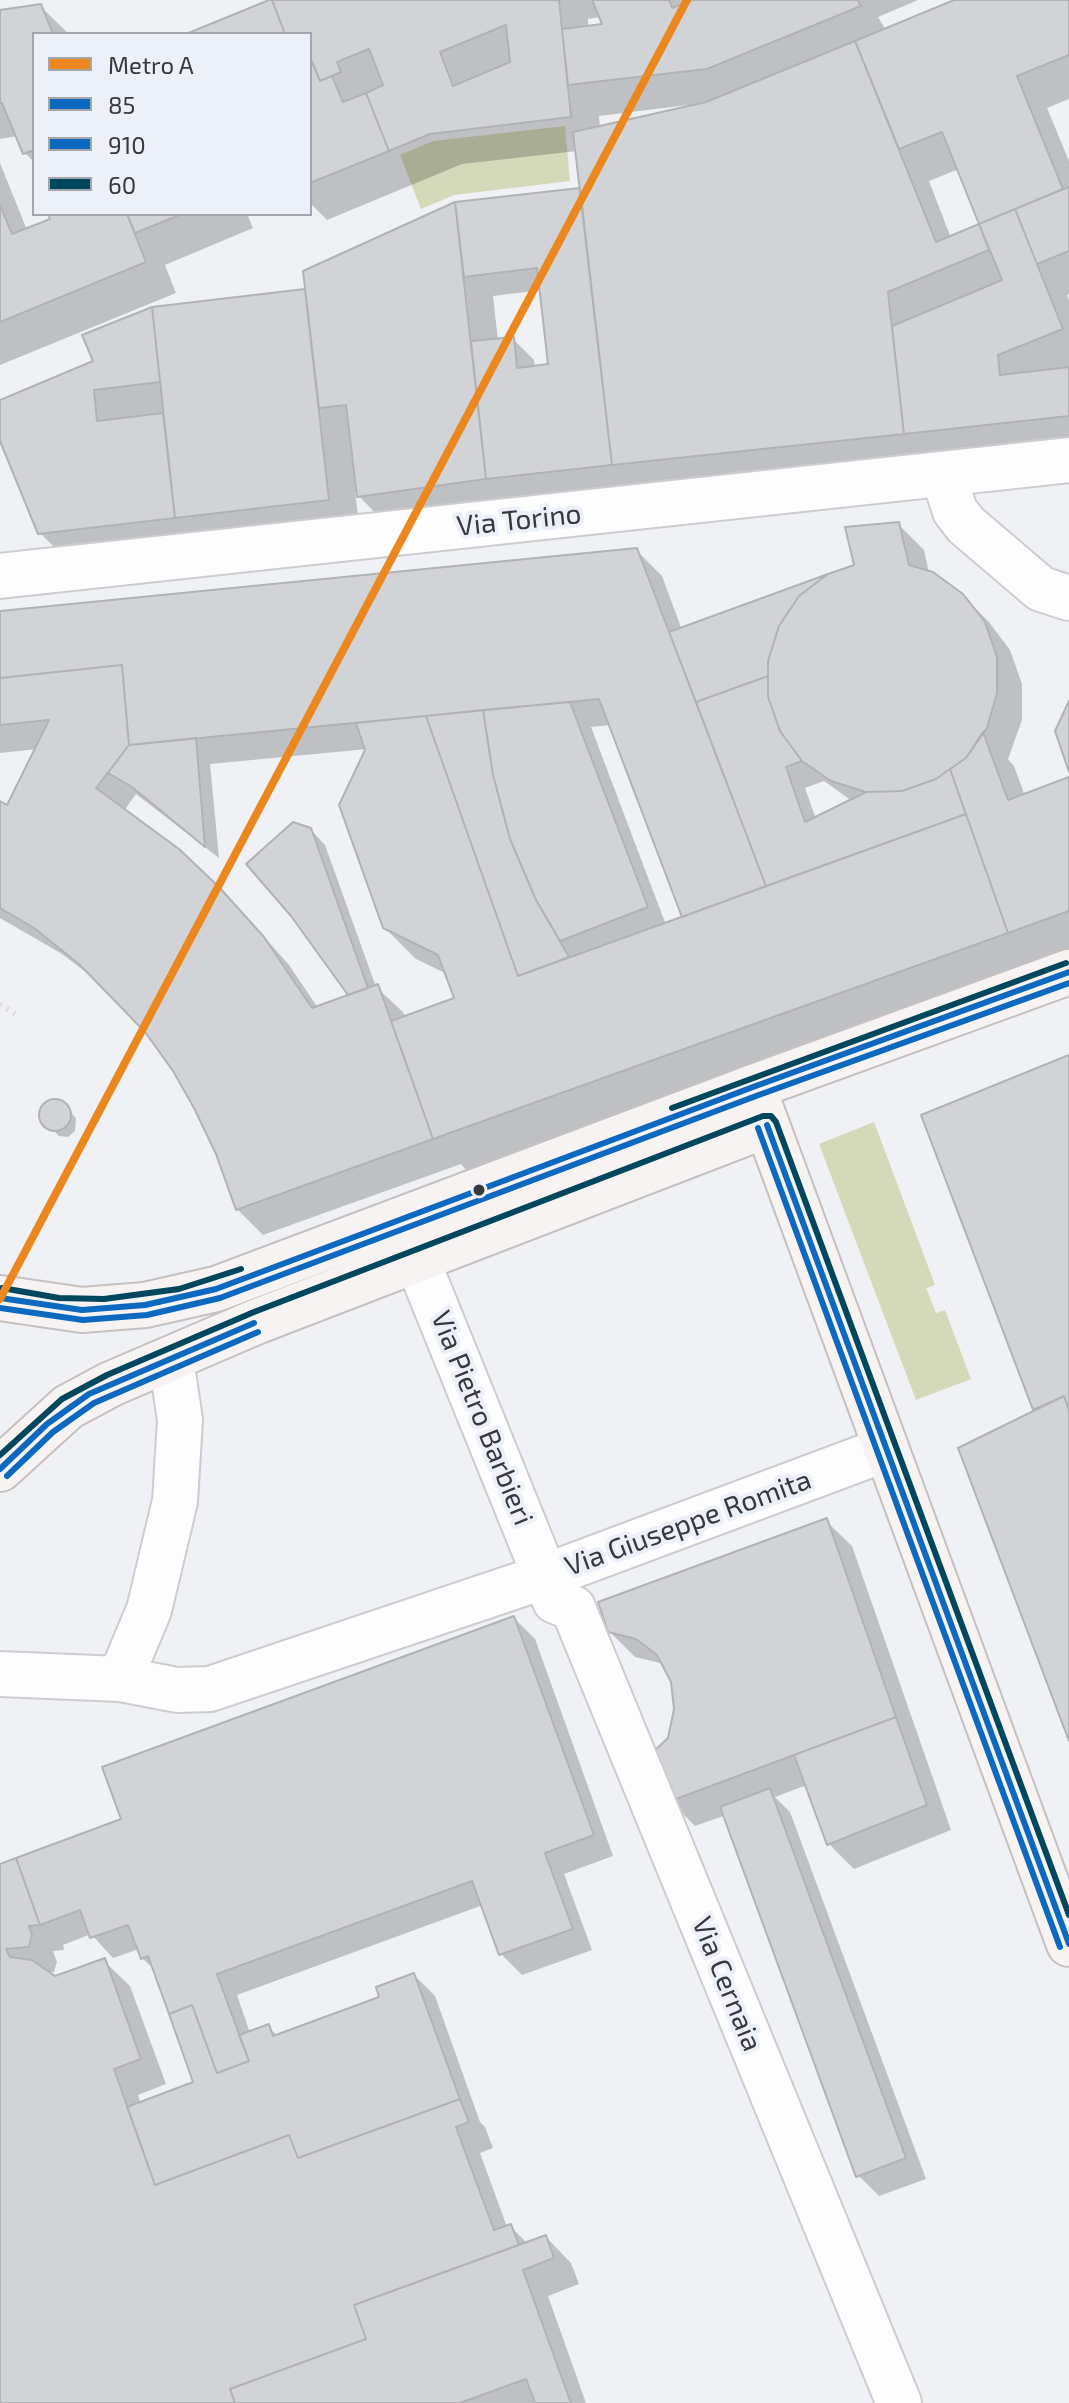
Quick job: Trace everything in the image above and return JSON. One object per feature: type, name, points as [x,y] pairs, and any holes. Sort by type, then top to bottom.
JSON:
[{"type":"main road","points":[[0,1469],[68,1407],[89,1394],[258,1321],[417,1260],[1069,972]]},
{"type":"main road","points":[[0,1298],[58,1308],[105,1309],[181,1299],[760,1106]]},
{"type":"main road","points":[[760,1106],[1069,1944]]},
{"type":"street","name":"Via Torino","points":[[3,567],[1069,460]]},
{"type":"street","points":[[943,474],[955,511],[966,525],[1041,589],[1069,598]]},
{"type":"street","name":"Via Pietro Barbieri","points":[[417,1260],[546,1576]]},
{"type":"street","points":[[120,1679],[149,1610],[175,1501],[180,1420],[171,1359]]},
{"type":"street","name":"Via Giuseppe Romita","points":[[0,1674],[120,1679],[177,1690],[210,1689],[546,1576],[886,1449]]},
{"type":"street","name":"Via Cernaia","points":[[546,1576],[555,1601],[573,1608],[899,2403]]},
{"type":"path","points":[[0,1004],[15,1014]]},
{"type":"green space","points":[[565,126],[570,181],[454,195],[421,209],[400,155],[433,141]]},
{"type":"green space","points":[[874,1122],[935,1285],[926,1288],[936,1313],[945,1310],[971,1379],[916,1400],[819,1144]]},
{"type":"building","points":[[272,0],[284,32],[191,32]]},
{"type":"building","points":[[272,0],[559,0],[571,117],[430,134],[389,151],[366,93],[383,85],[369,49],[337,62],[341,72],[320,81],[312,62],[312,32],[284,32]],"holes":[[[506,25],[510,62],[453,86],[440,52]]]},
{"type":"building","points":[[592,0],[669,0],[672,8],[692,0],[858,0],[861,6],[707,69],[568,85],[562,29],[602,24]]},
{"type":"building","points":[[954,0],[1069,0],[1069,55],[1017,76],[1063,189],[979,224],[942,132],[899,149],[855,41]]},
{"type":"building","points":[[41,4],[52,32],[32,32],[32,151],[23,154],[0,103],[0,10]]},
{"type":"building","points":[[855,41],[936,242],[979,224],[989,250],[888,292],[904,434],[612,465],[573,132],[706,102]]},
{"type":"building","points":[[312,62],[320,81],[332,76],[343,102],[366,93],[389,151],[312,182]]},
{"type":"building","points":[[1069,187],[1069,251],[1037,264],[1015,209]]},
{"type":"building","points":[[580,188],[612,465],[486,479],[471,341],[514,337],[517,368],[548,364],[537,268],[464,277],[455,202]]},
{"type":"building","points":[[455,202],[486,479],[357,497],[346,405],[319,408],[303,271]]},
{"type":"building","points":[[0,205],[12,234],[50,219],[49,216],[128,216],[146,262],[0,322]]},
{"type":"building","points":[[1015,209],[1063,329],[998,355],[1000,375],[1069,367],[1069,416],[904,434],[892,326],[1002,280],[979,224]]},
{"type":"building","points":[[128,216],[177,216],[135,233]]},
{"type":"building","points":[[305,289],[329,500],[175,518],[152,307]]},
{"type":"building","points":[[152,307],[160,382],[94,390],[97,421],[163,413],[175,518],[38,534],[0,441],[0,400],[93,361],[82,335]]},
{"type":"building","points":[[899,522],[909,565],[933,572],[963,594],[985,622],[997,657],[997,693],[987,728],[966,758],[936,779],[902,791],[866,792],[831,781],[802,761],[780,731],[768,697],[768,661],[779,626],[799,596],[828,574],[854,565],[845,527]]},
{"type":"building","points":[[637,548],[766,886],[682,917],[599,699],[129,745],[122,665],[0,678],[0,611]]},
{"type":"building","points":[[828,574],[799,596],[779,626],[768,661],[768,676],[696,702],[669,632]]},
{"type":"building","points":[[122,665],[129,745],[96,788],[179,849],[219,887],[264,937],[312,1008],[378,984],[433,1139],[236,1210],[216,1154],[194,1108],[145,1032],[80,965],[34,928],[0,908],[0,801],[7,805],[49,720],[0,725],[0,678]]},
{"type":"building","points":[[768,676],[768,697],[780,731],[802,761],[786,767],[805,822],[866,792],[902,791],[936,779],[950,769],[966,814],[766,886],[696,702]]},
{"type":"building","points":[[1069,701],[1069,772],[1055,731]]},
{"type":"building","points":[[570,702],[648,907],[560,941],[536,900],[510,839],[493,775],[483,710]]},
{"type":"building","points":[[483,710],[493,775],[510,839],[536,900],[569,957],[518,976],[426,716]]},
{"type":"building","points":[[426,716],[518,976],[966,814],[1008,933],[433,1139],[391,1021],[454,998],[438,955],[383,928],[339,805],[365,750],[356,723]]},
{"type":"building","points":[[983,732],[1008,800],[1069,777],[1069,911],[1008,933],[950,769],[966,758]]},
{"type":"building","points":[[196,738],[205,847],[132,787],[108,773],[129,745]]},
{"type":"building","points":[[293,822],[311,828],[368,988],[348,995],[291,916],[246,864]]},
{"type":"building","points":[[1069,1055],[1069,1411],[1064,1396],[1033,1410],[921,1115]]},
{"type":"building","points":[[55,1099],[66,1104],[71,1115],[66,1126],[55,1131],[44,1126],[39,1115],[44,1104]]},
{"type":"building","points":[[1064,1396],[1069,1411],[1069,1741],[958,1448]]},
{"type":"building","points":[[827,1518],[896,1717],[668,1802],[652,1753],[668,1738],[674,1709],[671,1682],[657,1655],[636,1639],[608,1632],[598,1602]]},
{"type":"building","points":[[514,1616],[594,1835],[545,1853],[573,1929],[499,1955],[472,1881],[217,1974],[249,2061],[217,2073],[192,2005],[169,2014],[148,1956],[141,1959],[128,1925],[90,1938],[80,1910],[40,1925],[16,1858],[121,1819],[102,1767]]},
{"type":"building","points":[[896,1717],[927,1805],[827,1845],[794,1755]]},
{"type":"building","points":[[770,1788],[906,2158],[856,2177],[720,1807]]},
{"type":"building","points":[[16,1858],[40,1925],[29,1926],[32,1935],[29,1947],[6,1949],[10,1957],[32,1960],[55,1976],[105,1958],[141,2059],[114,2069],[155,2185],[289,2135],[298,2158],[460,2099],[469,2122],[456,2127],[494,2230],[511,2224],[519,2245],[354,2305],[366,2339],[230,2389],[235,2403],[0,2403],[0,1864]]},
{"type":"building","points":[[414,1973],[460,2099],[298,2158],[289,2135],[155,2185],[127,2107],[193,2082],[169,2014],[192,2005],[217,2073],[249,2061],[239,2035],[269,2024],[273,2036],[379,1997],[376,1987]]},
{"type":"building","points":[[546,2235],[554,2258],[523,2270],[571,2403],[535,2403],[526,2379],[460,2403],[235,2403],[230,2389],[366,2339],[354,2305]]},
{"type":"metro line","name":"A","points":[[0,1299],[687,0]]},
{"type":"transit line","name":"60","points":[[672,1108],[1066,963]]},
{"type":"transit line","name":"85","points":[[0,1298],[82,1310],[145,1305],[216,1289],[1069,972]]},
{"type":"transit line","name":"910","points":[[0,1308],[83,1320],[147,1315],[220,1298],[756,1096],[1069,983]]},
{"type":"transit line","name":"60","points":[[0,1455],[62,1399],[107,1375],[254,1312],[763,1116],[771,1116],[776,1122],[1069,1915]]},
{"type":"transit line","name":"85","points":[[767,1125],[1069,1944]]},
{"type":"transit line","name":"910","points":[[758,1128],[1060,1947]]},
{"type":"transit line","name":"60","points":[[2,1288],[59,1298],[104,1299],[179,1289],[241,1269]]},
{"type":"transit line","name":"85","points":[[0,1469],[47,1424],[89,1394],[254,1323]]},
{"type":"transit line","name":"910","points":[[7,1476],[53,1432],[94,1403],[258,1332]]}]
